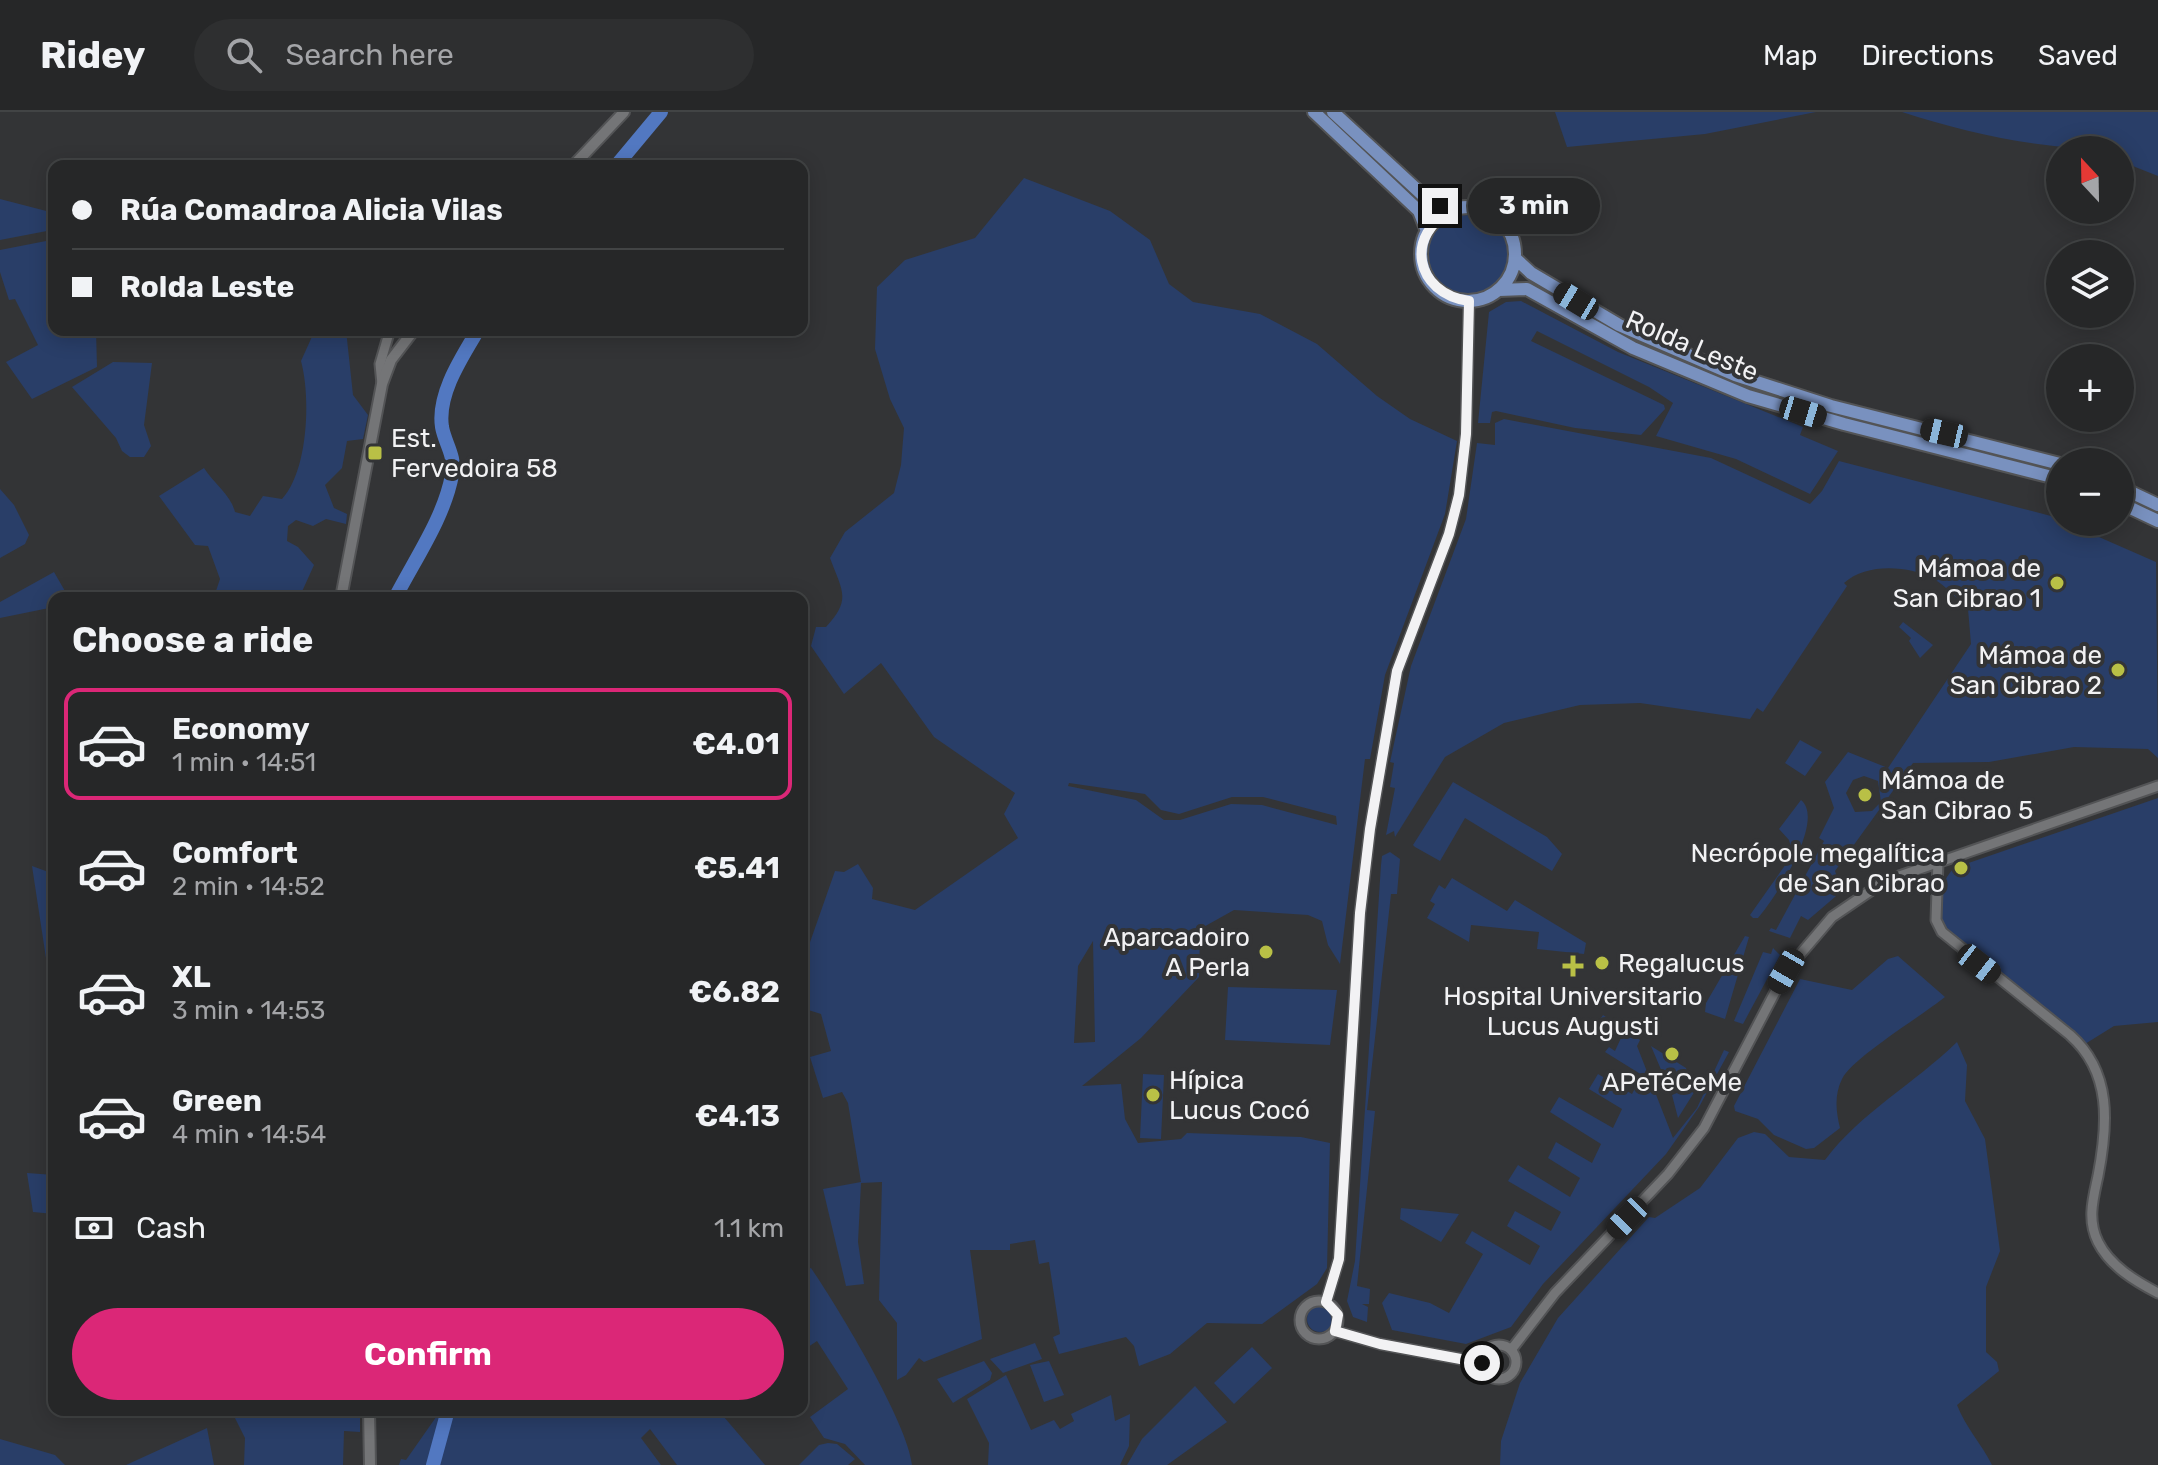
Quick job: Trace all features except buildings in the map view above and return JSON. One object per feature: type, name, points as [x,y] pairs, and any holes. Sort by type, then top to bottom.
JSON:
[{"type":"highway","points":[[1314,112],[1419,211],[1427,231]]},
{"type":"highway","name":"Rolda Leste","points":[[1333,112],[1427,199],[1454,210],[1480,209],[1492,214],[1510,233],[1515,258],[1531,273],[1619,325],[1735,375],[1831,406],[2046,460]]},
{"type":"highway","points":[[1454,210],[1427,231],[1422,244],[1424,272],[1442,294],[1469,301]]},
{"type":"highway","points":[[1499,290],[1507,281],[1515,258]]},
{"type":"highway","name":"Rolda Leste","points":[[1469,301],[1499,290],[1527,289],[1643,353],[1748,396],[2046,475]]},
{"type":"highway","points":[[2134,494],[2158,505]]},
{"type":"highway","points":[[2134,510],[2158,521]]},
{"type":"main road","points":[[579,160],[624,112]]},
{"type":"main road","points":[[342,592],[382,384],[391,360],[409,336]]},
{"type":"main road","points":[[369,1416],[370,1465]]},
{"type":"street","points":[[1326,1302],[1339,1259],[1360,913],[1370,829],[1397,671],[1449,534],[1459,495],[1466,434],[1469,301]]},
{"type":"street","points":[[382,384],[380,364],[388,336]]},
{"type":"street","points":[[1511,1350],[1555,1293],[1668,1174],[1704,1128],[1786,971],[1817,931],[1872,889],[1938,861],[2158,786]]},
{"type":"street","points":[[1938,861],[1936,920],[1942,932],[2087,1049],[2097,1067],[2103,1085],[2104,1115],[2092,1223],[2108,1256],[2125,1273],[2158,1293]]},
{"type":"street","points":[[1326,1302],[1338,1315],[1335,1331],[1329,1337],[1316,1339],[1303,1331],[1300,1323],[1306,1306],[1326,1302]]},
{"type":"street","points":[[1335,1331],[1380,1344],[1482,1363],[1490,1376],[1506,1377],[1515,1367],[1511,1350],[1502,1345],[1492,1346],[1485,1353],[1482,1363]]},
{"type":"shaded area","points":[[1555,112],[1816,112],[1705,134],[1567,147]]},
{"type":"shaded area","points":[[1902,112],[2158,112],[2158,176],[2134,167],[2134,136],[2046,136],[2046,145],[1956,128]]},
{"type":"shaded area","points":[[1024,178],[1110,211],[1150,240],[1169,284],[1193,302],[1260,314],[1317,344],[1377,396],[1410,419],[1457,441],[1445,514],[1385,675],[1370,759],[1365,759],[1340,964],[1328,945],[1322,921],[1308,915],[1234,910],[1200,929],[1199,977],[1141,1038],[1082,1086],[1121,1084],[1125,1119],[1138,1143],[1181,1139],[1187,1133],[1301,1137],[1330,1143],[1327,1268],[1317,1284],[1262,1324],[1207,1323],[1170,1354],[1139,1366],[1134,1346],[1126,1337],[1059,1354],[1053,1337],[1060,1334],[1049,1262],[1039,1264],[1035,1240],[1010,1244],[1010,1250],[970,1250],[982,1339],[924,1362],[919,1358],[906,1375],[897,1380],[897,1323],[879,1300],[882,1182],[861,1183],[858,1242],[864,1284],[846,1286],[823,1189],[861,1182],[848,1103],[842,1092],[823,1098],[810,1057],[831,1051],[821,1014],[808,1010],[808,948],[835,871],[844,872],[858,864],[873,888],[872,899],[915,910],[1018,838],[1004,814],[1015,793],[934,737],[881,663],[844,694],[811,646],[816,627],[826,627],[842,602],[841,587],[830,558],[845,532],[894,493],[901,465],[904,428],[890,399],[875,349],[877,287],[905,260],[975,238]],"holes":[[[1069,783],[1145,794],[1161,810],[1179,814],[1232,797],[1263,797],[1336,816],[1337,825],[1262,805],[1231,804],[1180,820],[1164,820],[1136,800],[1068,786]],[[1093,941],[1095,1042],[1074,1043],[1078,966]]]},
{"type":"shaded area","points":[[0,199],[48,211],[48,231],[0,240]]},
{"type":"shaded area","points":[[1468,215],[1483,218],[1496,227],[1505,240],[1508,255],[1505,270],[1496,283],[1483,292],[1468,295],[1453,292],[1440,283],[1431,270],[1428,255],[1431,240],[1440,227],[1453,218]]},
{"type":"shaded area","points":[[46,241],[48,336],[96,336],[97,367],[32,399],[6,362],[38,345],[15,299],[9,300],[0,272],[0,250]]},
{"type":"shaded area","points":[[1521,301],[1618,352],[1803,427],[1800,435],[1838,451],[1810,494],[1736,459],[1656,436],[1673,403],[1649,387],[1537,331],[1531,341],[1664,405],[1665,409],[1641,435],[1575,428],[1496,411],[1492,412],[1490,423],[1478,423],[1489,312],[1506,302]]},
{"type":"shaded area","points":[[312,336],[347,336],[353,395],[368,415],[363,439],[347,441],[342,468],[325,485],[334,508],[347,514],[346,524],[326,519],[313,526],[296,520],[288,526],[287,541],[298,547],[314,565],[302,592],[216,592],[220,579],[208,546],[195,545],[159,496],[204,468],[230,500],[235,512],[250,516],[263,496],[282,499],[297,471],[305,433],[306,394],[301,361]]},
{"type":"shaded area","points":[[113,362],[152,363],[144,425],[151,446],[144,457],[130,457],[122,451],[116,438],[72,387]]},
{"type":"shaded area","points":[[1504,419],[1711,458],[1810,504],[1822,491],[1839,461],[2046,515],[2046,536],[2097,536],[2156,562],[2158,758],[2148,749],[2074,747],[1989,762],[1913,763],[1835,871],[1842,891],[1808,920],[1801,916],[1790,938],[1769,931],[1771,928],[1776,930],[1824,841],[1819,838],[1834,808],[1825,782],[1848,752],[1888,768],[1971,644],[1968,609],[1943,585],[1912,571],[1875,569],[1844,583],[1847,586],[1763,712],[1757,708],[1750,719],[1640,703],[1580,705],[1504,723],[1445,757],[1395,837],[1394,831],[1386,835],[1395,788],[1390,787],[1394,763],[1390,762],[1411,666],[1466,519],[1477,443],[1495,445],[1495,423]],"holes":[[[1864,776],[1878,781],[1881,802],[1872,811],[1855,812],[1846,793],[1853,780]]]},
{"type":"shaded area","points":[[0,489],[14,505],[29,535],[25,544],[0,558]]},
{"type":"shaded area","points":[[54,572],[66,592],[48,592],[48,608],[0,618],[0,602]]},
{"type":"shaded area","points":[[1903,622],[1933,645],[1920,658],[1909,641],[1911,638],[1899,627]]},
{"type":"shaded area","points":[[1800,740],[1822,752],[1805,776],[1785,763]]},
{"type":"shaded area","points":[[1453,782],[1547,837],[1562,854],[1552,871],[1465,818],[1440,861],[1415,847],[1413,845]]},
{"type":"shaded area","points":[[2158,798],[2158,1022],[2114,1026],[2085,1044],[1944,928],[1939,904],[1942,889],[1954,868]]},
{"type":"shaded area","points":[[1801,800],[1807,810],[1803,841],[1786,878],[1758,918],[1753,918],[1750,915],[1793,854],[1789,840],[1779,829]]},
{"type":"shaded area","points":[[1390,852],[1400,859],[1397,894],[1391,894],[1367,1110],[1375,1111],[1357,1286],[1370,1289],[1369,1304],[1362,1304],[1368,1307],[1367,1322],[1353,1317],[1347,1301],[1355,1261],[1381,865],[1382,856]]},
{"type":"shaded area","points":[[32,866],[48,872],[48,971]]},
{"type":"shaded area","points":[[1452,878],[1507,911],[1515,900],[1586,943],[1584,954],[1537,949],[1539,932],[1471,925],[1469,942],[1427,918],[1435,904],[1430,901],[1439,885],[1445,889]]},
{"type":"shaded area","points":[[1745,936],[1749,937],[1725,1019],[1705,1012],[1706,1003]]},
{"type":"shaded area","points":[[1773,948],[1780,955],[1743,1024],[1734,1021],[1763,952],[1771,954]]},
{"type":"shaded area","points":[[1898,956],[1945,997],[1848,1070],[1839,1085],[1837,1097],[1840,1128],[1814,1148],[1806,1149],[1774,1135],[1758,1119],[1735,1111],[1734,1106],[1800,979],[1852,990],[1888,959]]},
{"type":"shaded area","points":[[1228,987],[1337,990],[1330,1045],[1225,1040]]},
{"type":"shaded area","points":[[1603,1015],[1640,1040],[1637,1046],[1673,1138],[1697,1108],[1724,1050],[1729,1052],[1699,1107],[1666,1154],[1543,1284],[1511,1327],[1466,1344],[1392,1330],[1382,1303],[1389,1293],[1430,1303],[1449,1313],[1483,1254],[1465,1243],[1472,1231],[1530,1265],[1540,1246],[1507,1226],[1515,1211],[1551,1231],[1561,1212],[1508,1181],[1518,1165],[1570,1197],[1580,1178],[1548,1158],[1556,1142],[1592,1163],[1601,1144],[1550,1112],[1559,1097],[1613,1128],[1622,1109],[1589,1089],[1598,1074],[1632,1094],[1642,1075],[1605,1052],[1609,1047],[1615,1051],[1621,1038],[1597,1024]]},
{"type":"shaded area","points":[[1957,1042],[1967,1065],[1965,1101],[1985,1139],[2000,1251],[1986,1287],[1986,1352],[1997,1362],[1999,1371],[1957,1405],[1992,1465],[1500,1465],[1501,1441],[1520,1383],[1558,1318],[1649,1217],[1655,1218],[1700,1188],[1738,1138],[1754,1132],[1765,1134],[1789,1157],[1825,1160],[1855,1127]]},
{"type":"shaded area","points":[[1651,1046],[1686,1068],[1687,1071],[1665,1079]]},
{"type":"shaded area","name":"Hípica Lucus Cocó","points":[[1143,1074],[1164,1075],[1161,1139],[1140,1138]]},
{"type":"shaded area","points":[[1705,1075],[1678,1118],[1672,1095],[1692,1087],[1690,1081]]},
{"type":"shaded area","points":[[27,1173],[48,1175],[48,1213],[33,1212]]},
{"type":"shaded area","points":[[1401,1208],[1459,1214],[1441,1242],[1400,1219]]},
{"type":"shaded area","points":[[811,1268],[837,1309],[885,1394],[908,1446],[912,1465],[865,1465],[845,1444],[824,1438],[810,1417],[848,1389],[817,1341],[808,1347],[808,1269]]},
{"type":"shaded area","points":[[1320,1306],[1329,1310],[1333,1319],[1329,1328],[1320,1332],[1311,1328],[1307,1319],[1311,1310]]},
{"type":"shaded area","points":[[1035,1343],[1042,1359],[1003,1373],[990,1359]]},
{"type":"shaded area","points":[[1252,1347],[1272,1368],[1234,1404],[1214,1383]]},
{"type":"shaded area","points":[[984,1361],[992,1373],[990,1380],[953,1403],[937,1379]]},
{"type":"shaded area","points":[[1049,1361],[1064,1395],[1044,1402],[1030,1365]]},
{"type":"shaded area","points":[[1006,1375],[1031,1430],[1054,1420],[1060,1429],[1074,1421],[1071,1414],[1111,1395],[1115,1421],[1130,1414],[1129,1446],[1120,1465],[988,1465],[989,1443],[967,1399]]},
{"type":"shaded area","points":[[1195,1386],[1227,1422],[1167,1465],[1127,1465],[1142,1439]]},
{"type":"shaded area","points":[[234,1416],[360,1416],[360,1432],[344,1431],[343,1465],[244,1465],[245,1438]]},
{"type":"shaded area","points":[[437,1416],[725,1416],[765,1465],[677,1465],[650,1429],[641,1438],[661,1465],[399,1465],[401,1459],[406,1460]]},
{"type":"shaded area","points":[[207,1428],[214,1465],[126,1465]]},
{"type":"shaded area","points":[[0,1439],[55,1455],[65,1465],[0,1465]]},
{"type":"shaded area","points":[[837,1444],[855,1459],[848,1465],[799,1465],[819,1445]]},
{"type":"waterway","points":[[621,160],[661,112]]},
{"type":"waterway","points":[[398,592],[436,523],[448,491],[453,462],[442,427],[443,402],[452,376],[474,336]]},
{"type":"waterway","points":[[433,1465],[446,1416]]},
{"type":"place","name":"Est. Fervedoira 58","points":[[375,453]]},
{"type":"place","name":"Mámoa de San Cibrao 1","points":[[2057,583]]},
{"type":"place","name":"Mámoa de San Cibrao 2","points":[[2118,670]]},
{"type":"place","name":"Mámoa de San Cibrao 5","points":[[1865,795]]},
{"type":"place","name":"Necrópole megalítica de San Cibrao","points":[[1961,868]]},
{"type":"place","name":"Aparcadoiro A Perla","points":[[1266,952]]},
{"type":"place","name":"Regalucus","points":[[1602,963]]},
{"type":"place","name":"Hospital Universitario Lucus Augusti","points":[[1573,966]]},
{"type":"place","name":"APeTéCeMe","points":[[1672,1054]]},
{"type":"place","name":"Hípica Lucus Cocó","points":[[1153,1095]]},
{"type":"route","points":[[1440,206],[1454,210],[1434,222],[1427,231],[1421,258],[1424,272],[1442,294],[1469,301],[1464,462],[1449,534],[1397,671],[1382,743],[1360,913],[1339,1259],[1337,1277],[1326,1302],[1338,1315],[1335,1331],[1360,1340],[1482,1363]]}]
